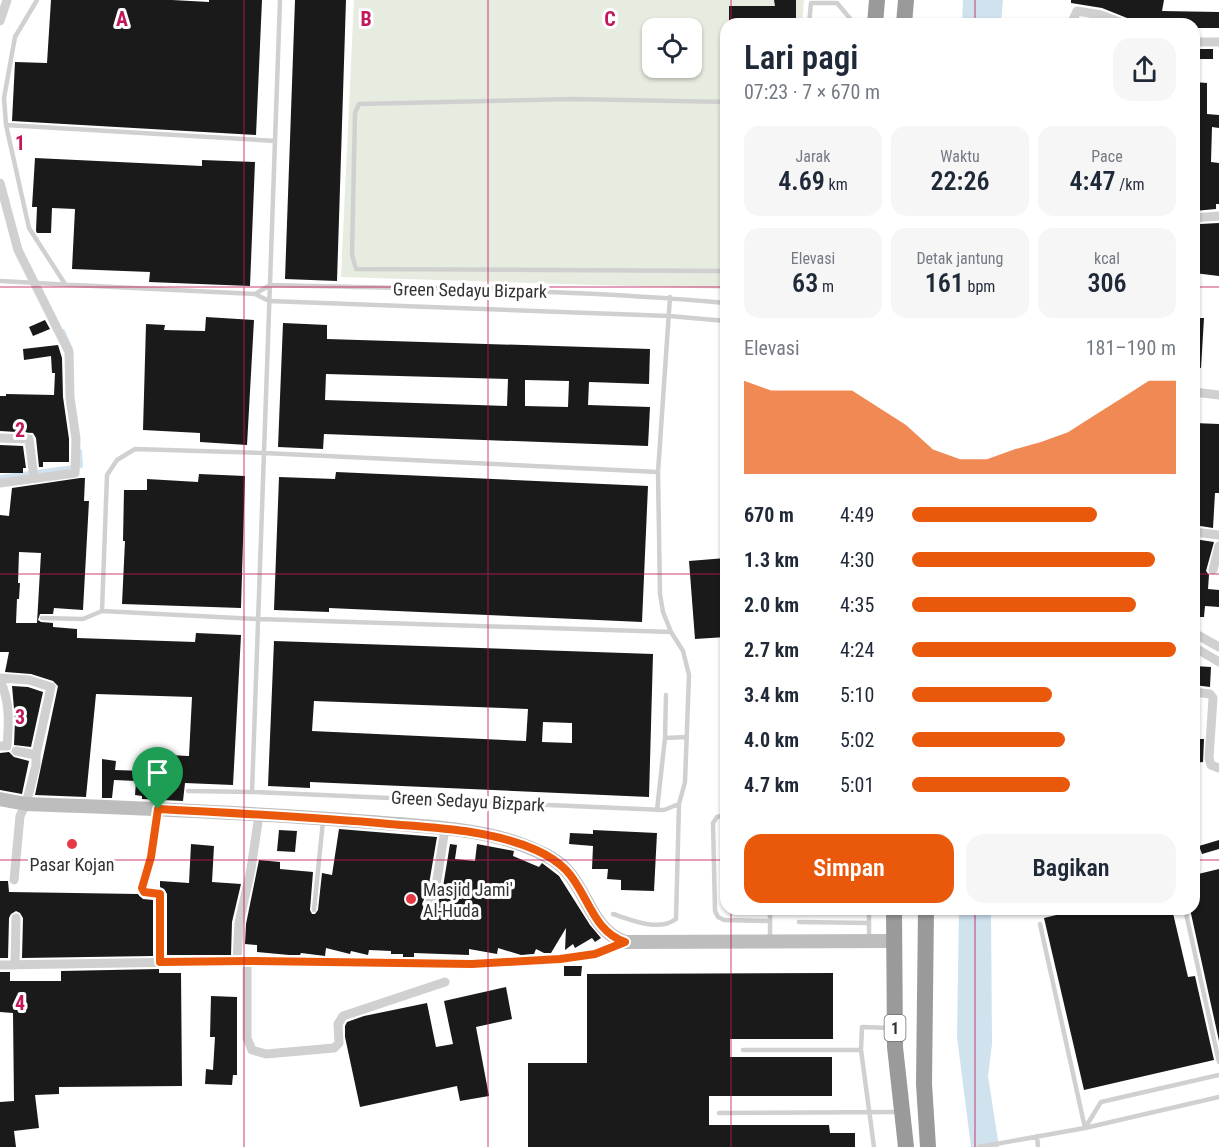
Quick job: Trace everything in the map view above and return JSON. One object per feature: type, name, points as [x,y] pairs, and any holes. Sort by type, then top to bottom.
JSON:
[{"type":"highway","points":[[875,18],[877,0]]},
{"type":"highway","points":[[904,18],[906,0]]},
{"type":"highway","name":"1","points":[[894,915],[895,1028],[906,1147]]},
{"type":"highway","name":"1","points":[[926,915],[924,1084],[928,1147]]},
{"type":"street","points":[[0,21],[7,0]]},
{"type":"street","points":[[1074,18],[1077,11],[1109,18]]},
{"type":"street","points":[[1200,42],[1219,42]]},
{"type":"street","points":[[0,183],[18,250],[69,352],[70,397],[76,439],[76,468],[0,483]]},
{"type":"street","points":[[1200,218],[1219,216]]},
{"type":"street","points":[[1200,393],[1219,395]]},
{"type":"street","points":[[0,438],[29,439],[33,475]]},
{"type":"street","points":[[1200,533],[1219,535]]},
{"type":"street","points":[[1213,570],[1219,546]]},
{"type":"street","points":[[1200,636],[1219,647]]},
{"type":"street","points":[[1200,647],[1208,640]]},
{"type":"street","points":[[1200,650],[1219,662]]},
{"type":"street","points":[[0,746],[7,746],[9,720],[5,692],[0,679],[29,680],[51,687],[36,755],[36,765],[26,804],[20,816],[14,880]]},
{"type":"street","points":[[1200,693],[1210,694],[1213,698],[1209,758],[1211,765],[1219,768]]},
{"type":"street","points":[[16,751],[36,755]]},
{"type":"street","points":[[0,800],[26,804],[323,818],[445,829],[501,838],[522,844],[566,869],[599,924],[616,939],[625,942],[894,941]]},
{"type":"street","points":[[158,809],[151,857],[142,888],[144,892],[160,894],[160,962]]},
{"type":"street","points":[[259,815],[251,869],[239,923],[247,1038],[252,1050],[266,1054],[334,1048],[339,1043],[338,1024],[343,1016],[445,982]]},
{"type":"street","points":[[429,904],[435,892],[445,829]]},
{"type":"street","points":[[15,965],[16,918]]},
{"type":"street","points":[[0,965],[242,961],[472,964],[560,959],[595,954],[625,942]]},
{"type":"lane","points":[[37,0],[15,37],[4,98],[6,125],[29,228],[64,284]]},
{"type":"lane","points":[[252,792],[280,0]]},
{"type":"lane","points":[[810,18],[811,3],[837,3],[847,18]]},
{"type":"lane","points":[[720,102],[573,99],[359,104],[355,113],[352,255],[356,269],[720,271]]},
{"type":"lane","points":[[6,125],[275,141]]},
{"type":"lane","name":"Green Sedayu Bizpark","points":[[0,281],[255,294],[269,301],[669,316],[720,320]]},
{"type":"lane","points":[[255,294],[270,285]]},
{"type":"lane","name":"Green Sedayu Bizpark","points":[[270,285],[670,297],[720,302]]},
{"type":"lane","points":[[613,914],[657,925],[670,923],[676,919],[679,804],[685,782],[689,675],[683,651],[671,632],[663,612],[660,594],[658,472],[670,297]]},
{"type":"lane","points":[[102,611],[107,476],[117,460],[135,449],[658,472]]},
{"type":"lane","points":[[42,618],[83,619],[102,611],[258,619],[671,632]]},
{"type":"lane","points":[[657,810],[665,738],[666,695]]},
{"type":"lane","points":[[665,738],[687,737]]},
{"type":"lane","name":"Green Sedayu Bizpark","points":[[188,790],[657,810],[664,810],[679,804]]},
{"type":"lane","points":[[720,816],[713,823],[715,911],[718,917],[724,920],[769,921]]},
{"type":"lane","points":[[314,910],[323,818]]},
{"type":"lane","points":[[770,915],[770,941]]},
{"type":"lane","points":[[869,915],[869,940]]},
{"type":"lane","points":[[1186,915],[1219,1062]]},
{"type":"lane","points":[[799,922],[869,923]]},
{"type":"lane","points":[[1040,924],[1085,1128]]},
{"type":"lane","points":[[874,1147],[861,1050],[862,1027],[895,1028]]},
{"type":"lane","points":[[743,1050],[861,1050]]},
{"type":"lane","points":[[1085,1128],[1101,1102],[1219,1075]]},
{"type":"lane","points":[[979,1147],[1085,1128],[1219,1097]]},
{"type":"lane","points":[[719,1113],[901,1112]]},
{"type":"lane","points":[[1036,1136],[1038,1147]]},
{"type":"shaded area","points":[[354,0],[804,0],[802,18],[720,18],[720,289],[341,277]]},
{"type":"water","points":[[963,0],[1003,0],[1002,18],[962,18]]},
{"type":"water","points":[[959,915],[991,915],[992,1044],[988,1076],[999,1147],[971,1147],[957,1037]]},
{"type":"building","points":[[51,0],[209,2],[209,0],[262,0],[256,135],[12,121],[15,62],[47,63]]},
{"type":"building","points":[[295,0],[346,0],[337,281],[285,279]]},
{"type":"building","points":[[774,0],[796,0],[796,18],[729,18],[729,6],[775,6]]},
{"type":"building","points":[[1071,0],[1164,0],[1162,11],[1219,12],[1219,28],[1200,28],[1200,18],[1127,18],[1102,8],[1071,3]]},
{"type":"building","points":[[1200,49],[1213,49],[1213,59],[1200,59]]},
{"type":"building","points":[[1200,82],[1207,83],[1207,114],[1219,115],[1219,128],[1212,127],[1211,162],[1219,163],[1219,204],[1216,204],[1216,209],[1200,210]]},
{"type":"building","points":[[35,158],[202,166],[202,160],[255,162],[250,286],[149,282],[150,272],[72,269],[75,209],[52,208],[51,233],[37,233],[36,231],[37,207],[32,207]]},
{"type":"building","points":[[1219,223],[1219,276],[1200,274],[1200,224]]},
{"type":"building","points":[[206,317],[254,320],[247,445],[200,442],[200,433],[143,430],[146,324],[165,325],[164,330],[205,331]]},
{"type":"building","points":[[1200,318],[1204,318],[1201,368]]},
{"type":"building","points":[[45,320],[50,329],[33,336],[29,327]]},
{"type":"building","points":[[283,323],[327,325],[327,339],[650,349],[649,384],[589,382],[588,405],[650,407],[648,446],[324,434],[323,449],[278,447]],"holes":[[[326,374],[508,379],[507,406],[325,400]],[[525,380],[569,381],[568,407],[525,406]]]},
{"type":"building","points":[[58,345],[62,358],[69,462],[43,462],[43,467],[39,467],[36,438],[33,433],[0,431],[0,396],[6,396],[6,394],[54,395],[55,373],[52,373],[51,356],[24,360],[23,349]]},
{"type":"building","points":[[1200,423],[1219,424],[1219,493],[1215,493],[1213,528],[1200,526]]},
{"type":"building","points":[[0,445],[23,446],[26,468],[23,468],[23,473],[0,473]]},
{"type":"building","points":[[336,472],[648,486],[642,622],[329,608],[329,612],[274,610],[279,477],[335,479]]},
{"type":"building","points":[[199,474],[245,476],[241,608],[122,604],[125,541],[123,541],[124,490],[147,490],[147,479],[198,482]]},
{"type":"building","points":[[85,478],[84,501],[89,501],[83,610],[54,608],[53,614],[40,614],[38,620],[41,622],[53,623],[53,627],[77,629],[77,638],[195,642],[196,633],[241,635],[233,785],[185,783],[183,801],[142,799],[142,796],[135,795],[136,781],[114,780],[112,798],[102,798],[102,759],[116,761],[115,770],[145,771],[147,770],[147,754],[189,756],[192,697],[96,694],[86,797],[35,795],[58,686],[53,681],[31,674],[5,672],[9,652],[0,652],[0,515],[9,516],[12,488]],"holes":[[[19,552],[41,553],[37,623],[16,623],[20,583],[18,583]]]},
{"type":"building","points":[[1200,540],[1214,542],[1206,571],[1209,575],[1208,589],[1219,590],[1219,607],[1205,606],[1204,617],[1200,617]]},
{"type":"building","points":[[720,558],[720,637],[695,639],[689,561]]},
{"type":"building","points":[[274,641],[653,654],[649,797],[310,782],[310,788],[268,786]],"holes":[[[314,701],[528,709],[526,741],[312,731]],[[543,722],[572,723],[572,743],[542,742]]]},
{"type":"building","points":[[1200,666],[1211,667],[1210,687],[1200,686]]},
{"type":"building","points":[[12,686],[28,687],[43,692],[31,747],[14,745],[15,720]]},
{"type":"building","points":[[1200,739],[1204,739],[1203,762],[1200,762]]},
{"type":"building","points":[[9,752],[14,757],[29,761],[22,794],[0,790],[0,753]]},
{"type":"building","points":[[339,829],[437,837],[428,890],[422,904],[429,911],[435,908],[442,893],[450,844],[457,845],[455,859],[475,861],[477,844],[514,851],[513,856],[539,867],[542,863],[559,876],[590,925],[601,938],[595,942],[592,938],[575,948],[573,944],[565,950],[566,928],[551,953],[544,953],[536,949],[534,954],[521,955],[498,948],[497,954],[469,949],[469,955],[414,953],[414,957],[391,954],[391,951],[369,950],[368,955],[351,951],[350,954],[326,948],[325,956],[301,953],[300,955],[289,955],[257,952],[257,945],[245,944],[246,924],[259,860],[280,862],[280,869],[313,872],[310,910],[312,914],[315,914],[318,910],[322,873],[332,875]]},
{"type":"building","points":[[279,830],[297,831],[295,852],[277,851]]},
{"type":"building","points":[[593,830],[657,833],[654,891],[621,890],[621,880],[607,879],[608,869],[592,869],[593,846],[569,844],[570,833],[593,834]]},
{"type":"building","points":[[1219,840],[1219,849],[1202,854],[1200,846]]},
{"type":"building","points":[[191,844],[214,846],[212,882],[241,884],[232,922],[231,955],[167,955],[167,894],[160,887],[160,881],[189,883]]},
{"type":"building","points":[[1219,869],[1219,1041],[1191,915],[1200,915],[1200,874]]},
{"type":"building","points":[[0,881],[8,881],[9,892],[138,894],[143,899],[153,900],[153,956],[22,958],[23,918],[16,911],[9,918],[8,958],[0,958]]},
{"type":"building","points":[[1056,915],[1173,915],[1188,977],[1195,976],[1214,1060],[1084,1090],[1044,918]]},
{"type":"building","points":[[564,966],[582,966],[581,976],[564,976]]},
{"type":"building","points":[[159,969],[159,973],[181,973],[182,1086],[59,1087],[59,1094],[35,1095],[39,1128],[14,1131],[16,1147],[0,1147],[0,1102],[14,1101],[13,1013],[0,1012],[0,972],[10,972],[10,981],[61,981],[61,971]]},
{"type":"building","points":[[833,973],[833,1039],[730,1039],[730,1057],[832,1057],[832,1096],[709,1096],[709,1125],[829,1125],[830,1133],[855,1133],[855,1147],[528,1147],[528,1063],[587,1063],[587,974]]},
{"type":"building","points":[[506,987],[512,1019],[476,1027],[489,1096],[460,1101],[457,1086],[360,1107],[345,1037],[347,1022],[364,1016],[427,1003],[436,1047],[453,1044],[444,1001]]},
{"type":"building","points":[[211,996],[237,997],[237,1075],[233,1075],[232,1085],[205,1084],[206,1069],[213,1070],[215,1037],[210,1037]]},
{"type":"waterway","points":[[63,331],[71,349]]},
{"type":"waterway","points":[[0,477],[81,466],[80,451]]},
{"type":"place","name":"Pasar Kojan","points":[[72,844]]},
{"type":"place","name":"Masjid Jami' Al-Huda","points":[[411,899]]},
{"type":"route","points":[[158,809],[323,818],[445,829],[501,838],[538,851],[566,869],[599,924],[608,934],[625,942],[595,954],[560,959],[472,964],[160,962],[160,894],[144,892],[142,888],[151,857],[158,809]]}]
